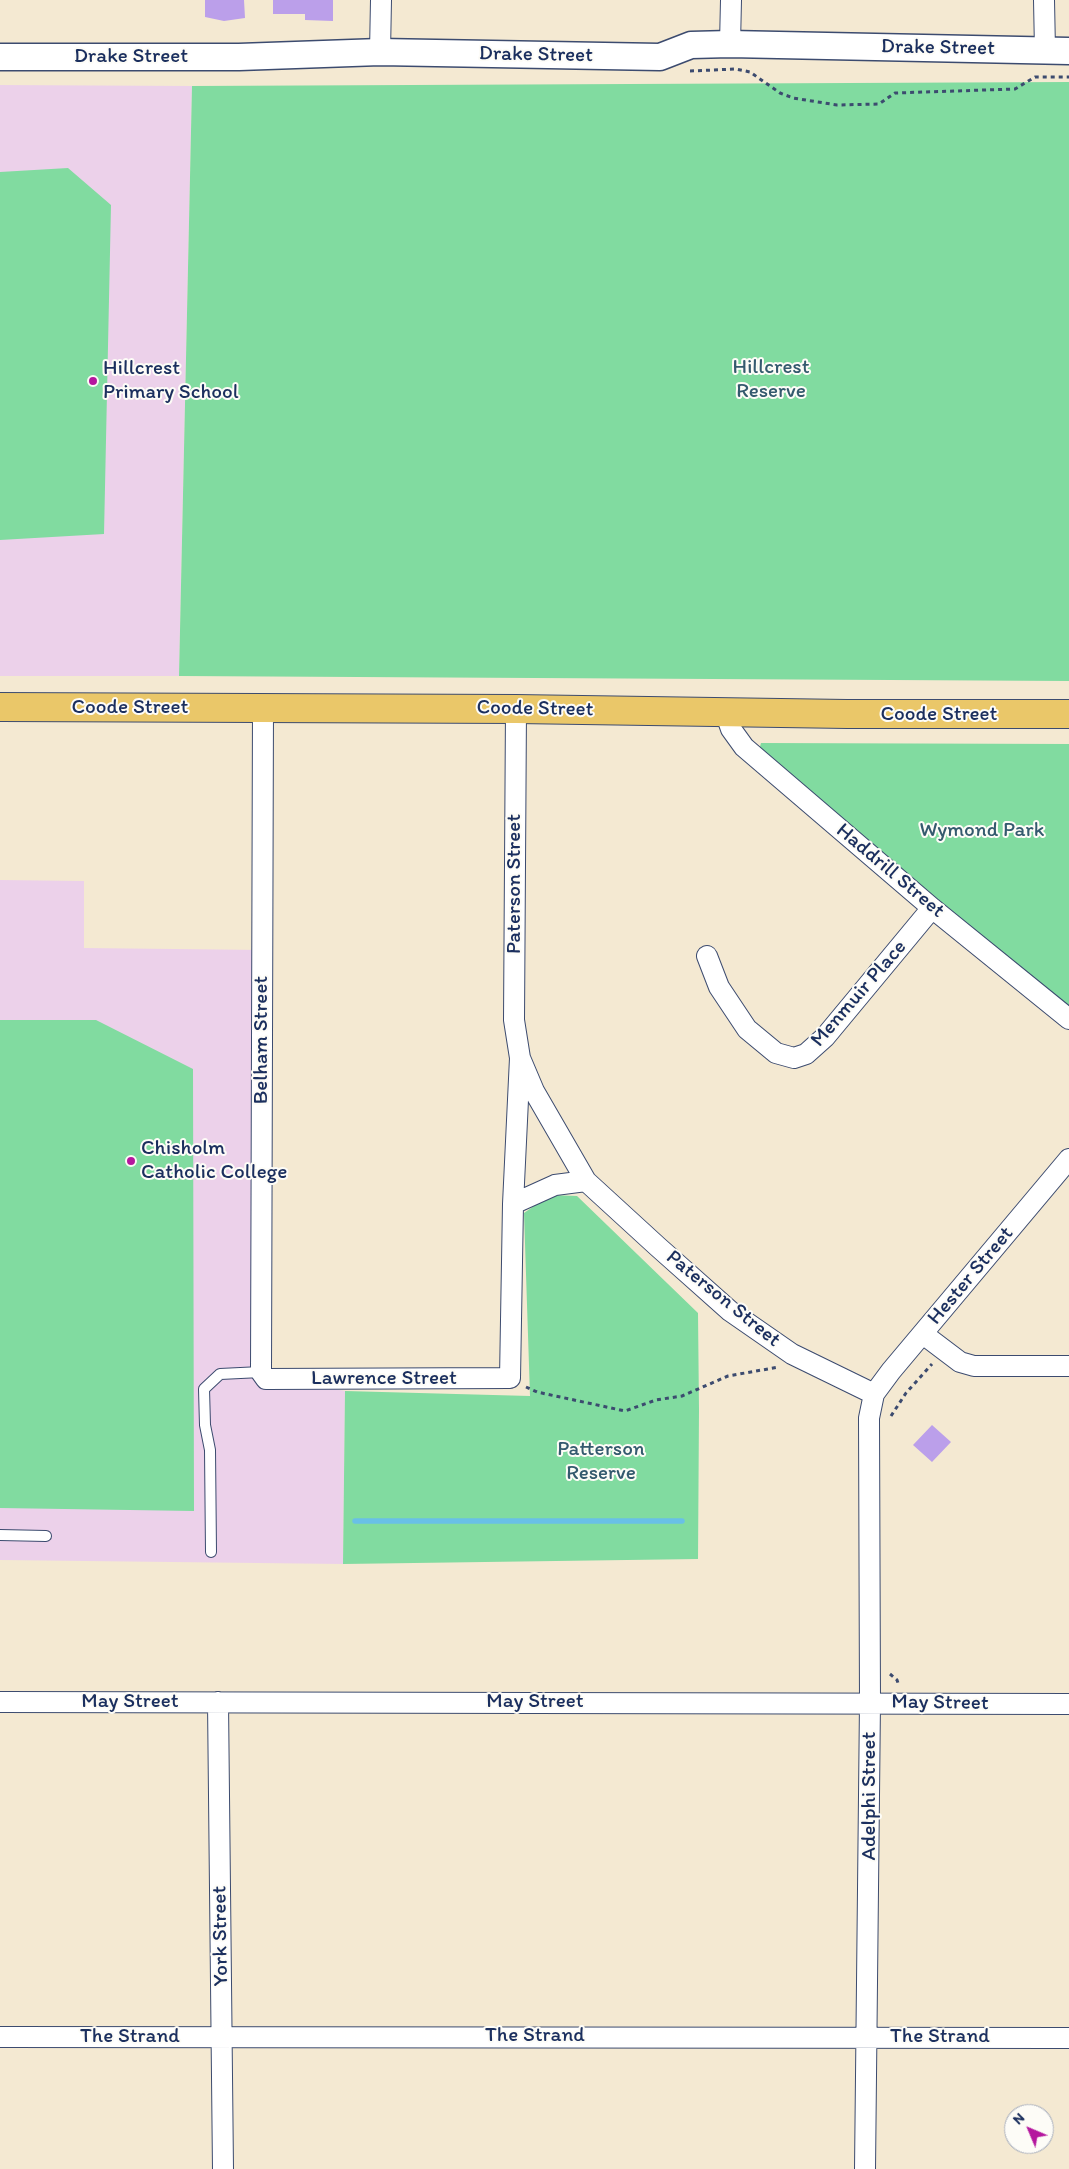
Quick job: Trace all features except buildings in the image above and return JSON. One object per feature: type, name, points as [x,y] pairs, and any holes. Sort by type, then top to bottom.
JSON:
[{"type":"main road","name":"Coode Street","points":[[0,707],[516,708],[857,714],[1069,714]]},
{"type":"street","points":[[380,52],[381,0]]},
{"type":"street","points":[[730,44],[731,0]]},
{"type":"street","points":[[1044,0],[1057,51]]},
{"type":"street","name":"Drake Street","points":[[0,57],[239,57],[380,52],[660,57],[691,45],[730,44],[1057,51]]},
{"type":"street","name":"Belham Street","points":[[261,1372],[263,708]]},
{"type":"street","name":"Paterson Street","points":[[510,1378],[520,1058],[514,1020],[516,708]]},
{"type":"street","name":"Haddrill Street","points":[[725,712],[731,729],[744,747],[932,908],[1069,1019]]},
{"type":"street","name":"Menmuir Place","points":[[706,956],[719,987],[747,1029],[776,1053],[794,1058],[806,1054],[825,1038],[932,908]]},
{"type":"street","name":"Paterson Street","points":[[520,1058],[534,1091],[586,1181],[730,1311],[792,1354],[874,1394]]},
{"type":"street","name":"Hester Street","points":[[874,1394],[1069,1159]]},
{"type":"street","points":[[514,1204],[555,1185],[586,1181]]},
{"type":"street","points":[[923,1334],[956,1360],[974,1366],[1069,1366]]},
{"type":"street","name":"Lawrence Street","points":[[261,1372],[266,1379],[510,1378]]},
{"type":"street","name":"Adelphi Street","points":[[866,2169],[870,1702],[869,1418],[874,1394]]},
{"type":"street","name":"May Street","points":[[0,1702],[870,1702],[1069,1704]]},
{"type":"street","name":"York Street","points":[[218,1702],[223,2169]]},
{"type":"street","name":"The Strand","points":[[0,2037],[868,2036],[1069,2038]]},
{"type":"lane","points":[[211,1552],[210,1450],[205,1425],[204,1389],[220,1374],[261,1372]]},
{"type":"lane","points":[[0,1535],[46,1536]]},
{"type":"path","points":[[682,71],[736,69],[750,72],[780,93],[793,98],[837,105],[879,104],[895,93],[1015,89],[1035,77],[1069,76]]},
{"type":"path","points":[[510,1378],[537,1392],[625,1411],[656,1400],[682,1396],[728,1376],[785,1366],[792,1354]]},
{"type":"shaded area","name":"Hillcrest Primary School","points":[[0,85],[192,86],[179,676],[0,676]]},
{"type":"shaded area","name":"Chisholm Catholic College","points":[[0,880],[84,881],[84,948],[264,950],[261,1372],[345,1391],[343,1564],[0,1560]]},
{"type":"green space","name":"Hillcrest Reserve","points":[[1069,82],[1069,681],[179,676],[192,86]]},
{"type":"green space","points":[[68,168],[111,205],[104,534],[0,540],[0,172]]},
{"type":"green space","name":"Wymond Park","points":[[761,743],[1069,744],[1069,1015],[757,758]]},
{"type":"green space","points":[[0,1020],[96,1020],[193,1069],[194,1511],[0,1508]]},
{"type":"green space","name":"Patterson Reserve","points":[[550,1195],[577,1196],[698,1313],[698,1559],[343,1564],[345,1391],[530,1396],[524,1213]]},
{"type":"waterway","points":[[355,1521],[682,1521]]},
{"type":"place","name":"Hillcrest Primary School","points":[[93,381]]},
{"type":"place","name":"Chisholm Catholic College","points":[[131,1161]]}]
